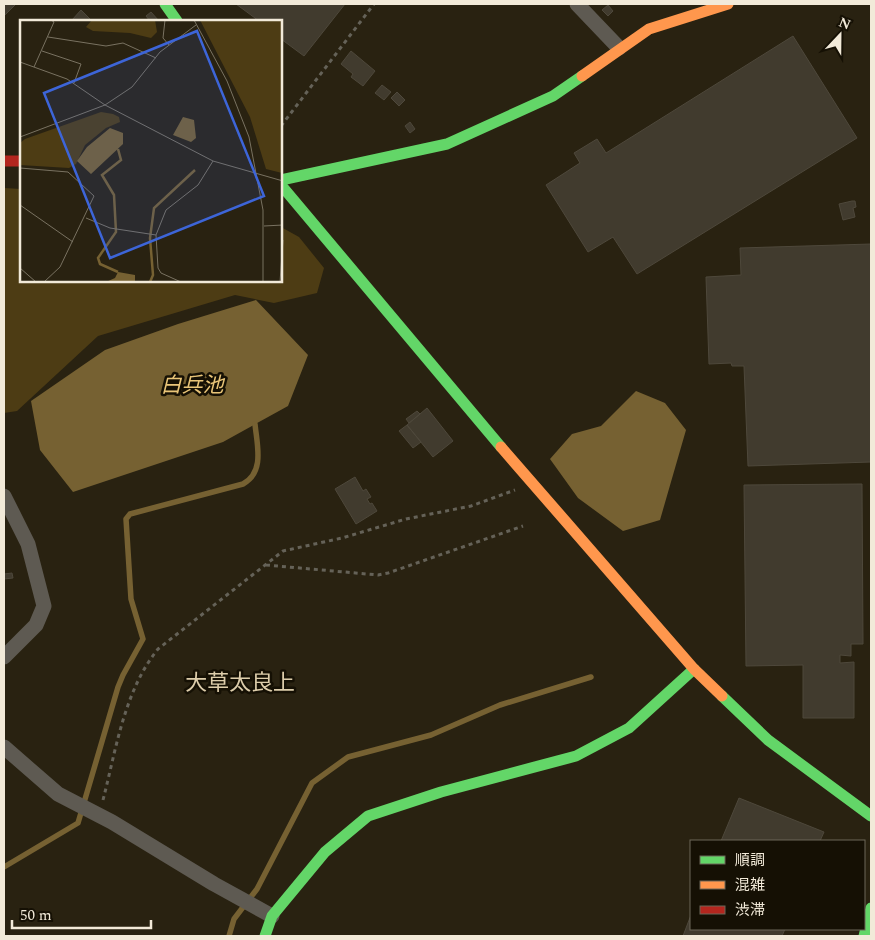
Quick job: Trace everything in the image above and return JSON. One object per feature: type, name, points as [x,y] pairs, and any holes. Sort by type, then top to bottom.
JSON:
[{"type":"street","points":[[165,4],[176,20]]},
{"type":"street","points":[[577,4],[620,48]]},
{"type":"street","points":[[282,180],[447,144],[553,96],[620,48],[649,30],[728,4]]},
{"type":"street","points":[[4,161],[20,162]]},
{"type":"street","points":[[282,186],[530,481],[694,669],[768,740],[871,816]]},
{"type":"street","points":[[4,496],[28,544],[44,606],[36,625],[4,657]]},
{"type":"street","points":[[265,936],[272,916],[325,852],[368,816],[441,792],[576,756],[628,728],[694,669]]},
{"type":"street","points":[[4,747],[58,794],[99,815],[272,916]]},
{"type":"street","points":[[864,936],[871,908]]},
{"type":"path","points":[[282,125],[374,4]]},
{"type":"path","points":[[99,815],[127,709],[137,683],[152,657],[158,650],[283,551],[342,538],[406,519],[471,506],[511,493],[530,481]]},
{"type":"path","points":[[266,565],[378,575],[523,526]]},
{"type":"shaded area","points":[[4,188],[20,189],[20,282],[282,282],[282,228],[299,237],[324,268],[317,293],[274,303],[235,295],[98,336],[17,411],[4,413]]},
{"type":"water","name":"白兵池","points":[[256,300],[308,355],[288,406],[223,442],[73,492],[40,450],[31,401],[105,350],[178,324]]},
{"type":"water","points":[[636,391],[665,403],[686,430],[660,520],[623,531],[578,498],[550,459],[572,434],[601,426]]},
{"type":"building","points":[[4,4],[16,4],[5,15]]},
{"type":"building","points":[[236,4],[345,4],[304,56],[282,40],[282,20],[258,20]]},
{"type":"building","points":[[608,5],[613,11],[608,16],[602,10]]},
{"type":"building","points":[[81,10],[90,19],[88,20],[72,20]]},
{"type":"building","points":[[151,12],[158,20],[149,20],[146,16]]},
{"type":"building","points":[[793,36],[857,138],[637,274],[613,237],[588,252],[546,185],[580,163],[574,153],[597,139],[606,153]]},
{"type":"building","points":[[351,51],[375,71],[363,86],[351,77],[353,74],[341,64]]},
{"type":"building","points":[[382,85],[391,92],[384,100],[375,93]]},
{"type":"building","points":[[397,92],[405,100],[399,106],[391,98]]},
{"type":"building","points":[[410,122],[415,129],[410,133],[405,126]]},
{"type":"building","points":[[855,201],[856,207],[853,208],[855,217],[843,220],[839,204]]},
{"type":"building","points":[[871,244],[871,462],[748,466],[744,366],[732,366],[731,363],[709,364],[706,277],[741,275],[740,248]]},
{"type":"building","points":[[427,408],[453,441],[433,457],[407,425]]},
{"type":"building","points":[[417,411],[420,414],[409,423],[406,419]]},
{"type":"building","points":[[407,425],[421,442],[413,448],[399,431]]},
{"type":"building","points":[[355,477],[363,491],[366,489],[371,497],[367,499],[377,511],[356,524],[335,489]]},
{"type":"building","points":[[862,484],[863,644],[851,644],[851,656],[840,655],[840,663],[854,662],[854,718],[803,718],[803,665],[746,666],[744,485]]},
{"type":"building","points":[[12,573],[13,578],[4,579],[4,574]]},
{"type":"building","points":[[739,798],[824,832],[820,840],[721,840]]},
{"type":"building","points":[[690,918],[690,930],[785,930],[782,936],[683,936]]},
{"type":"waterway","points":[[4,867],[78,823],[118,687],[143,639],[131,599],[126,519],[130,514],[243,484],[250,479],[257,465],[258,457],[255,424]]},
{"type":"waterway","points":[[229,936],[234,919],[257,889],[312,783],[348,757],[431,735],[500,705],[591,677]]},
{"type":"traffic: fast","points":[[165,4],[176,20]]},
{"type":"traffic: fast","points":[[282,180],[447,144],[553,96],[582,76]]},
{"type":"traffic: fast","points":[[282,186],[501,447]]},
{"type":"traffic: fast","points":[[265,936],[272,916],[325,852],[368,816],[441,792],[576,756],[629,728],[694,669]]},
{"type":"traffic: fast","points":[[722,696],[768,740],[871,816]]},
{"type":"traffic: fast","points":[[864,936],[871,908]]},
{"type":"traffic: slow","points":[[582,76],[649,29],[728,4]]},
{"type":"traffic: slow","points":[[501,447],[694,669],[722,696]]},
{"type":"traffic: jam","points":[[4,161],[20,161]]},
{"type":"district","name":"大草太良上","points":[[240,683]]}]
